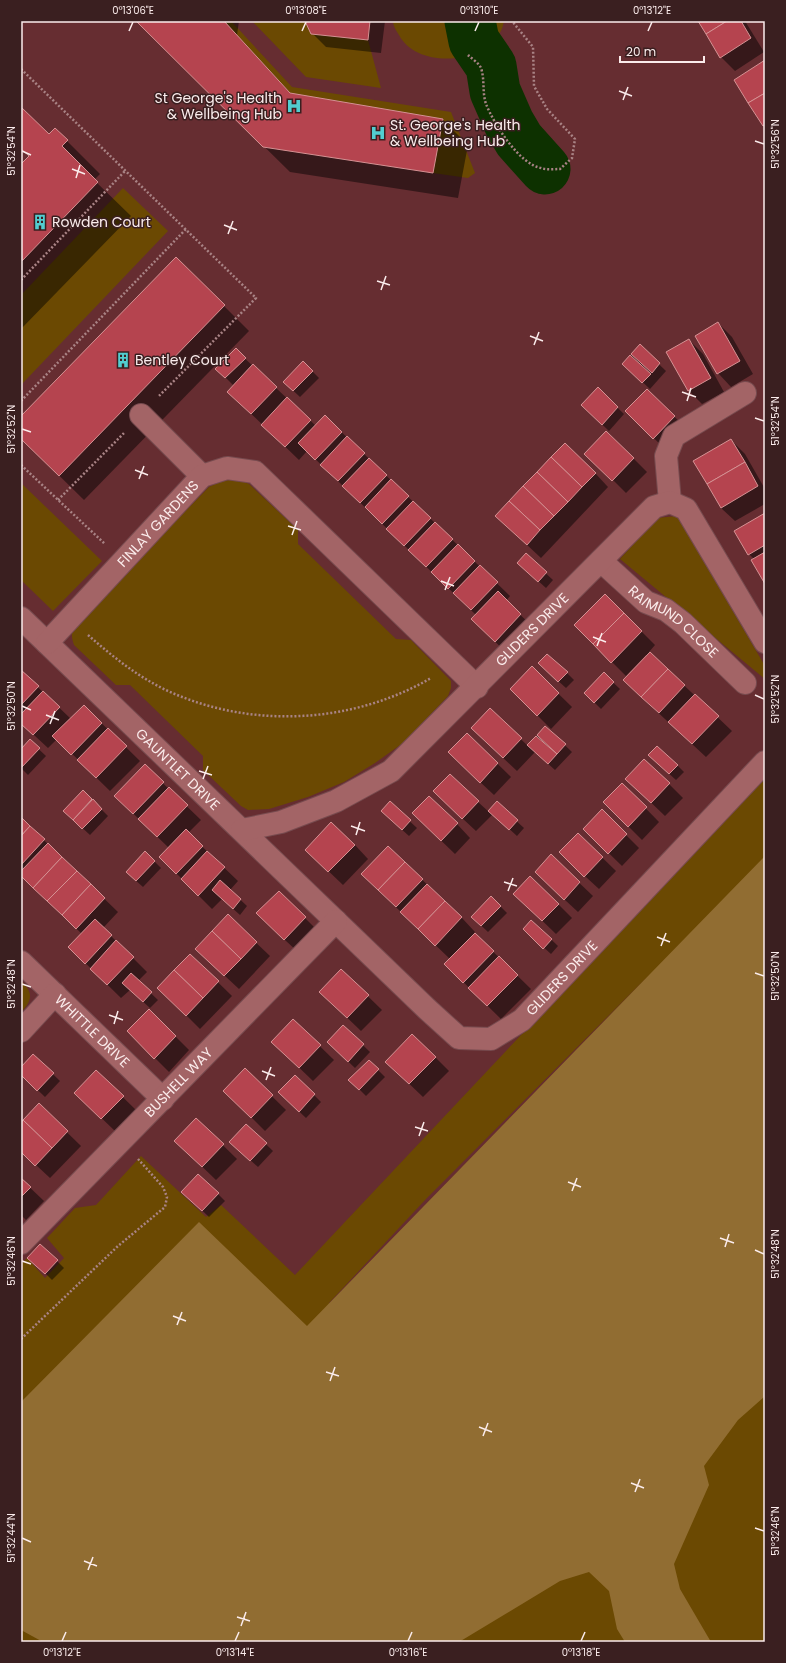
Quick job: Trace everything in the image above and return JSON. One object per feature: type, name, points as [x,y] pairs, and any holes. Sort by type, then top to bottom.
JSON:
[{"type":"street","points":[[745,393],[674,436],[666,456],[670,502],[686,508],[765,642]]},
{"type":"street","points":[[142,415],[202,476]]},
{"type":"street","name":"FINLAY GARDENS","points":[[47,643],[202,476],[227,468],[255,472],[477,686]]},
{"type":"street","name":"GLIDERS DRIVE","points":[[242,830],[281,822],[336,801],[391,771],[601,562],[654,507],[670,502]]},
{"type":"street","name":"RAIMUND CLOSE","points":[[601,562],[646,602],[666,610],[683,623],[745,683]]},
{"type":"street","name":"GAUNTLET DRIVE","points":[[21,618],[336,921]]},
{"type":"street","name":"GLIDERS DRIVE","points":[[336,921],[427,1010],[459,1038],[491,1039],[522,1020],[765,762]]},
{"type":"street","name":"BUSHELL WAY","points":[[21,1243],[336,921]]},
{"type":"street","name":"WHITTLE DRIVE","points":[[21,962],[163,1099]]},
{"type":"street","points":[[21,1031],[55,994]]},
{"type":"path","points":[[468,55],[480,67],[483,77],[483,90],[486,104],[496,123],[516,153],[540,168],[560,169],[572,158],[575,139],[547,109],[534,86],[533,48],[512,21]]},
{"type":"path","points":[[21,69],[256,298],[58,500]]},
{"type":"path","points":[[21,280],[125,171]]},
{"type":"path","points":[[21,401],[186,229]]},
{"type":"path","points":[[21,465],[123,561]]},
{"type":"path","points":[[70,619],[119,661],[168,690],[213,706],[263,716],[295,717],[352,710],[400,694],[454,664]]},
{"type":"path","points":[[21,1339],[118,1246],[165,1207],[167,1197],[163,1187],[121,1142]]},
{"type":"shaded area","points":[[224,21],[231,21],[292,87],[451,112],[475,173],[468,178],[433,173],[443,119],[290,93]]},
{"type":"shaded area","points":[[252,21],[305,21],[311,34],[368,40],[381,88],[306,77]]},
{"type":"shaded area","points":[[393,21],[504,21],[498,35],[487,47],[473,54],[456,58],[439,58],[422,54],[409,47],[399,35]]},
{"type":"shaded area","points":[[123,188],[168,231],[21,385],[21,295]]},
{"type":"shaded area","points":[[240,480],[249,484],[298,530],[298,544],[396,639],[411,640],[451,681],[451,688],[448,696],[403,743],[375,763],[344,782],[308,797],[269,809],[248,810],[241,806],[203,770],[203,756],[130,685],[116,685],[74,645],[72,637],[75,624],[209,487],[219,482]]},
{"type":"shaded area","points":[[21,483],[102,561],[53,611],[21,580]]},
{"type":"shaded area","points":[[677,516],[765,666],[765,679],[620,559],[657,518]]},
{"type":"shaded area","points":[[765,776],[765,1642],[21,1642],[21,1264],[27,1258],[45,1278],[64,1258],[47,1238],[75,1208],[96,1205],[141,1156],[206,1217],[221,1205],[295,1275]],"holes":[[[650,974],[330,1303],[426,1199]]]},
{"type":"shaded area","points":[[765,856],[765,1396],[738,1420],[704,1466],[709,1485],[674,1564],[680,1589],[711,1642],[625,1642],[617,1629],[609,1591],[589,1572],[560,1581],[459,1642],[43,1642],[21,1630],[21,1402],[199,1222],[307,1326]]},
{"type":"shaded area","points":[[21,981],[28,989],[30,996],[28,1004],[21,1012]]},
{"type":"building","name":"St George's Health & Wellbeing Hub","points":[[136,21],[224,21],[290,93],[443,119],[433,173],[263,147]]},
{"type":"building","points":[[305,21],[370,21],[368,40],[311,34]]},
{"type":"building","points":[[698,21],[727,21],[706,34]]},
{"type":"building","points":[[727,21],[741,21],[751,38],[720,58],[706,34]]},
{"type":"building","points":[[765,60],[765,93],[748,103],[734,80]]},
{"type":"building","points":[[765,93],[765,125],[763,126],[748,103]]},
{"type":"building","name":"Rowden Court","points":[[21,107],[49,134],[55,128],[68,140],[62,146],[98,182],[21,262],[21,164],[29,156],[21,149]]},
{"type":"building","name":"Bentley Court","points":[[176,257],[225,305],[59,476],[21,439],[21,416]]},
{"type":"building","points":[[718,322],[740,361],[717,374],[695,336]]},
{"type":"building","points":[[689,339],[711,378],[688,391],[666,352]]},
{"type":"building","points":[[640,344],[660,363],[652,373],[631,354]]},
{"type":"building","points":[[236,348],[246,358],[225,378],[215,369]]},
{"type":"building","points":[[630,355],[651,374],[642,383],[622,364]]},
{"type":"building","points":[[303,361],[313,371],[293,391],[283,382]]},
{"type":"building","points":[[253,364],[277,387],[251,414],[227,392]]},
{"type":"building","points":[[598,387],[618,407],[602,425],[581,405]]},
{"type":"building","points":[[647,389],[675,416],[653,439],[625,411]]},
{"type":"building","points":[[287,397],[311,420],[285,447],[261,425]]},
{"type":"building","points":[[325,415],[342,432],[315,460],[298,443]]},
{"type":"building","points":[[606,431],[634,458],[612,481],[584,454]]},
{"type":"building","points":[[347,436],[365,453],[338,481],[320,465]]},
{"type":"building","points":[[731,439],[745,462],[707,484],[693,461]]},
{"type":"building","points":[[565,443],[596,473],[582,487],[551,457]]},
{"type":"building","points":[[551,457],[582,487],[568,502],[537,472]]},
{"type":"building","points":[[369,458],[387,475],[360,503],[342,486]]},
{"type":"building","points":[[745,462],[758,486],[721,508],[707,484]]},
{"type":"building","points":[[537,472],[568,502],[554,516],[523,486]]},
{"type":"building","points":[[391,479],[409,496],[382,524],[365,507]]},
{"type":"building","points":[[523,486],[554,516],[540,530],[509,501]]},
{"type":"building","points":[[413,501],[431,518],[404,546],[386,529]]},
{"type":"building","points":[[509,501],[540,530],[527,545],[495,516]]},
{"type":"building","points":[[765,513],[765,545],[748,555],[734,531]]},
{"type":"building","points":[[435,522],[453,539],[426,567],[408,550]]},
{"type":"building","points":[[458,544],[475,561],[448,589],[431,572]]},
{"type":"building","points":[[765,552],[765,584],[751,560]]},
{"type":"building","points":[[526,553],[547,572],[538,582],[517,563]]},
{"type":"building","points":[[480,565],[498,582],[471,610],[453,593]]},
{"type":"building","points":[[498,591],[521,614],[495,642],[471,619]]},
{"type":"building","points":[[605,594],[624,613],[593,644],[574,625]]},
{"type":"building","points":[[624,613],[642,631],[611,663],[593,644]]},
{"type":"building","points":[[650,652],[668,669],[641,697],[623,680]]},
{"type":"building","points":[[547,654],[568,672],[558,682],[538,663]]},
{"type":"building","points":[[532,666],[559,693],[537,716],[510,689]]},
{"type":"building","points":[[668,669],[685,685],[659,713],[641,697]]},
{"type":"building","points":[[21,670],[39,686],[21,705]]},
{"type":"building","points":[[604,672],[614,682],[594,703],[584,693]]},
{"type":"building","points":[[43,691],[60,707],[33,735],[21,724],[21,714]]},
{"type":"building","points":[[695,694],[719,716],[692,744],[668,722]]},
{"type":"building","points":[[84,705],[102,723],[71,755],[52,736]]},
{"type":"building","points":[[490,708],[522,738],[503,758],[471,728]]},
{"type":"building","points":[[545,726],[566,744],[557,754],[537,735]]},
{"type":"building","points":[[108,728],[127,746],[96,778],[77,760]]},
{"type":"building","points":[[467,733],[498,763],[480,783],[448,752]]},
{"type":"building","points":[[536,736],[557,754],[548,764],[527,745]]},
{"type":"building","points":[[30,739],[40,748],[21,768],[21,749]]},
{"type":"building","points":[[657,746],[678,765],[669,774],[648,755]]},
{"type":"building","points":[[644,759],[670,783],[651,803],[625,779]]},
{"type":"building","points":[[145,764],[164,782],[133,814],[114,796]]},
{"type":"building","points":[[450,774],[479,801],[462,819],[433,791]]},
{"type":"building","points":[[622,783],[647,807],[628,827],[603,802]]},
{"type":"building","points":[[169,787],[188,805],[157,837],[138,819]]},
{"type":"building","points":[[83,790],[92,799],[73,820],[63,811]]},
{"type":"building","points":[[429,796],[458,823],[441,841],[412,813]]},
{"type":"building","points":[[93,799],[102,809],[82,829],[73,820]]},
{"type":"building","points":[[390,801],[411,820],[402,830],[381,811]]},
{"type":"building","points":[[497,801],[518,820],[509,830],[488,811]]},
{"type":"building","points":[[602,809],[627,834],[608,854],[583,829]]},
{"type":"building","points":[[21,817],[30,826],[21,836]]},
{"type":"building","points":[[331,822],[355,845],[328,872],[305,850]]},
{"type":"building","points":[[30,826],[45,839],[21,865],[21,836]]},
{"type":"building","points":[[186,829],[203,846],[176,874],[159,857]]},
{"type":"building","points":[[578,833],[603,857],[584,877],[559,852]]},
{"type":"building","points":[[48,843],[62,857],[33,888],[21,876],[21,871]]},
{"type":"building","points":[[388,846],[405,862],[378,890],[361,874]]},
{"type":"building","points":[[145,851],[155,861],[136,881],[126,872]]},
{"type":"building","points":[[207,851],[225,867],[198,896],[181,879]]},
{"type":"building","points":[[551,854],[580,882],[564,900],[535,872]]},
{"type":"building","points":[[62,857],[77,871],[47,901],[33,888]]},
{"type":"building","points":[[405,862],[423,879],[396,907],[378,890]]},
{"type":"building","points":[[77,871],[91,884],[62,915],[47,901]]},
{"type":"building","points":[[530,876],[559,904],[542,921],[513,894]]},
{"type":"building","points":[[220,880],[241,899],[233,909],[212,890]]},
{"type":"building","points":[[91,884],[105,898],[76,929],[62,915]]},
{"type":"building","points":[[427,884],[445,901],[418,929],[400,912]]},
{"type":"building","points":[[279,891],[306,917],[284,940],[256,913]]},
{"type":"building","points":[[491,896],[501,906],[481,926],[471,917]]},
{"type":"building","points":[[445,901],[462,917],[435,946],[418,929]]},
{"type":"building","points":[[228,914],[257,942],[241,959],[212,931]]},
{"type":"building","points":[[95,919],[112,935],[85,964],[68,947]]},
{"type":"building","points":[[531,920],[552,939],[543,949],[523,929]]},
{"type":"building","points":[[212,931],[241,959],[224,976],[195,949]]},
{"type":"building","points":[[475,933],[494,951],[463,983],[444,964]]},
{"type":"building","points":[[116,940],[134,957],[107,985],[90,969]]},
{"type":"building","points":[[190,954],[219,981],[203,998],[174,970]]},
{"type":"building","points":[[499,956],[518,975],[487,1006],[468,988]]},
{"type":"building","points":[[341,969],[369,995],[347,1018],[319,992]]},
{"type":"building","points":[[174,970],[203,998],[186,1016],[157,988]]},
{"type":"building","points":[[131,973],[152,992],[143,1002],[122,983]]},
{"type":"building","points":[[149,1009],[176,1036],[154,1059],[127,1031]]},
{"type":"building","points":[[293,1019],[321,1045],[299,1068],[271,1042]]},
{"type":"building","points":[[343,1025],[364,1044],[348,1062],[327,1042]]},
{"type":"building","points":[[412,1034],[436,1057],[409,1084],[385,1062]]},
{"type":"building","points":[[33,1054],[54,1073],[37,1091],[21,1075],[21,1067]]},
{"type":"building","points":[[369,1060],[379,1069],[359,1090],[348,1080]]},
{"type":"building","points":[[245,1068],[273,1095],[251,1118],[223,1091]]},
{"type":"building","points":[[96,1070],[124,1096],[101,1119],[74,1093]]},
{"type":"building","points":[[295,1075],[315,1094],[299,1112],[278,1092]]},
{"type":"building","points":[[39,1103],[68,1131],[52,1148],[23,1120]]},
{"type":"building","points":[[196,1118],[224,1144],[202,1167],[174,1141]]},
{"type":"building","points":[[23,1120],[52,1148],[35,1166],[21,1152],[21,1123]]},
{"type":"building","points":[[246,1124],[267,1143],[250,1161],[229,1142]]},
{"type":"building","points":[[198,1174],[219,1193],[202,1211],[181,1192]]},
{"type":"building","points":[[21,1178],[31,1187],[21,1197]]},
{"type":"building","points":[[40,1244],[58,1260],[45,1274],[27,1258]]},
{"type":"waterway","points":[[470,21],[474,41],[491,66],[495,91],[509,123],[519,140],[545,169]]},
{"type":"place","name":"St George's Health & Wellbeing Hub","points":[[294,106]]},
{"type":"place","name":"St. George's Health & Wellbeing Hub","points":[[378,133]]},
{"type":"place","name":"Rowden Court","points":[[40,222]]},
{"type":"place","name":"Bentley Court","points":[[123,360]]}]
